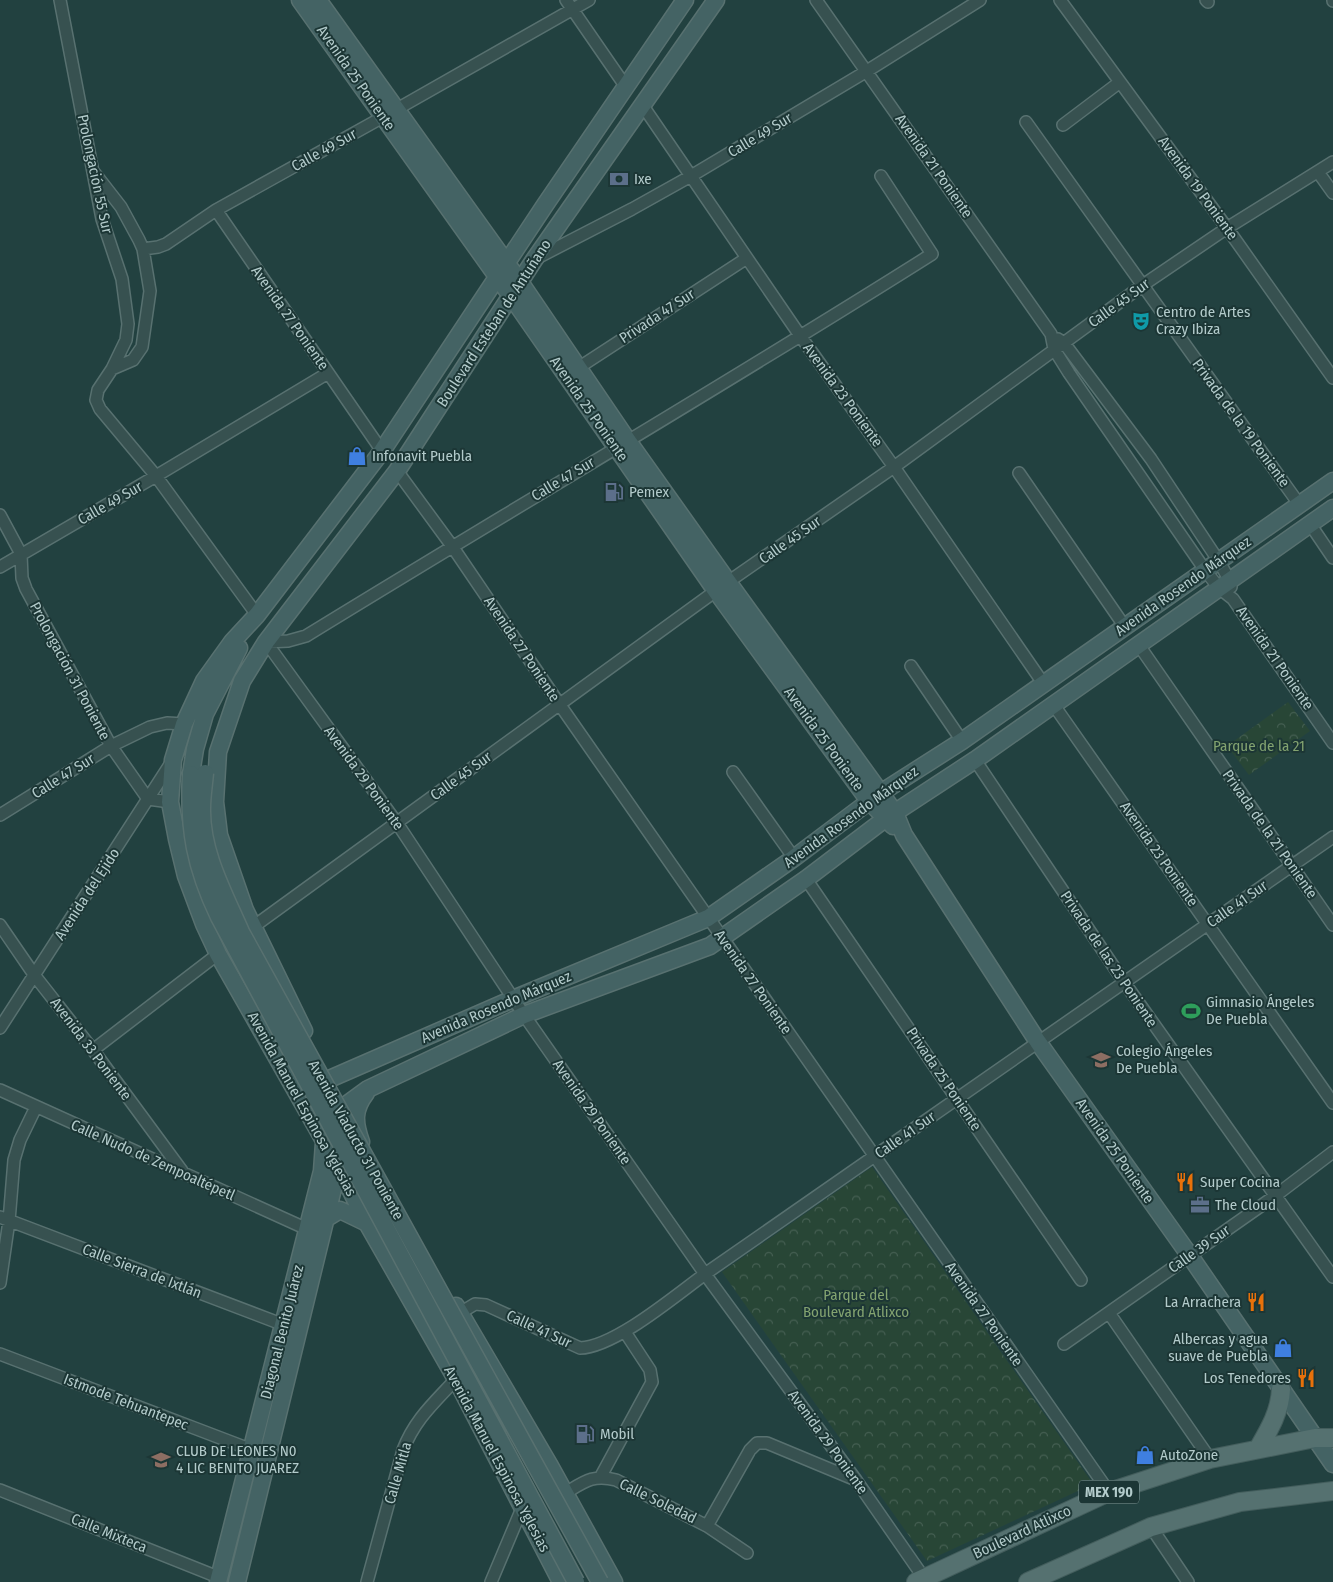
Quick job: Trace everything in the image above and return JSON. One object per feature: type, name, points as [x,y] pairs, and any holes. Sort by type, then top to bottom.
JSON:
[{"type":"main road","name":"Avenida 25 Poniente","points":[[300,0],[508,264],[573,371],[622,444],[722,587],[874,797],[904,835],[1038,1042],[1190,1256],[1333,1464]]},
{"type":"main road","name":"Avenida 25 Poniente","points":[[318,0],[498,278],[573,371]]},
{"type":"main road","name":"Boulevard Esteban de Antuñano","points":[[257,615],[382,451],[508,264],[545,205],[685,0]]},
{"type":"main road","name":"Boulevard Esteban de Antuñano","points":[[266,642],[397,471],[534,260],[716,0]]},
{"type":"main road","name":"Avenida Rosendo Márquez","points":[[327,1080],[708,918],[794,858],[874,797],[962,741],[1333,481]]},
{"type":"main road","name":"Avenida Rosendo Márquez","points":[[342,1108],[368,1089],[524,1015],[710,946],[806,879],[890,816],[975,760],[1333,508]]},
{"type":"main road","name":"Avenida Manuel Espinosa Yglesias","points":[[257,615],[232,642],[204,681],[184,724],[173,760],[170,802],[176,839],[186,876],[204,924],[218,954],[333,1154],[367,1223],[456,1379],[558,1575]]},
{"type":"main road","name":"Avenida Viaducto 31 Poniente","points":[[257,615],[206,714],[195,749],[203,816],[212,866],[241,932],[600,1582]]},
{"type":"main road","points":[[266,642],[242,682],[218,752],[215,802],[219,835],[245,910],[342,1108],[614,1582]]},
{"type":"main road","name":"Avenida Viaducto 31 Poniente","points":[[242,682],[220,714],[189,804],[198,867],[207,892],[218,917],[576,1582]]},
{"type":"main road","name":"Diagonal Benito Juárez","points":[[218,1580],[322,1171],[333,1154],[327,1080]]},
{"type":"main road","points":[[364,1147],[355,1126],[360,1101],[368,1089]]},
{"type":"main road","name":"Diagonal Benito Juárez","points":[[237,1582],[327,1218],[333,1154],[342,1108]]},
{"type":"main road","points":[[333,1154],[345,1148],[364,1147]]},
{"type":"main road","points":[[327,1218],[340,1210],[367,1223]]},
{"type":"main road","points":[[1258,1450],[1276,1417],[1281,1401],[1281,1389]]},
{"type":"main road","name":"Boulevard Atlixco","points":[[920,1580],[1109,1492],[1210,1459],[1315,1438],[1333,1438]]},
{"type":"main road","points":[[1028,1582],[1151,1527],[1240,1502],[1333,1491]]},
{"type":"main road","points":[[558,1575],[594,1546]]},
{"type":"street","name":"Prolongación 55 Sur","points":[[60,0],[102,219],[122,279],[128,324],[126,340],[112,369],[98,390],[96,400],[100,409],[156,476]]},
{"type":"street","name":"Calle 49 Sur","points":[[143,249],[166,244],[216,210],[390,113],[569,5],[589,0]]},
{"type":"street","name":"Avenida 21 Poniente","points":[[816,0],[1224,584]]},
{"type":"street","name":"Calle 49 Sur","points":[[534,260],[691,176],[867,71],[980,0]]},
{"type":"street","name":"Avenida 19 Poniente","points":[[1060,0],[1227,228],[1333,378]]},
{"type":"street","points":[[569,5],[626,87]]},
{"type":"street","points":[[1063,125],[1120,82]]},
{"type":"street","name":"Avenida 23 Poniente","points":[[643,106],[801,337],[894,467],[1043,684]]},
{"type":"street","name":"Privada de la 19 Poniente","points":[[1026,122],[1299,504]]},
{"type":"street","name":"Calle 45 Sur","points":[[253,927],[722,587],[894,467],[1143,285],[1227,228],[1333,162]]},
{"type":"street","points":[[92,170],[121,207],[143,249],[150,291],[142,347],[133,360],[112,369]]},
{"type":"street","points":[[1318,172],[1333,193]]},
{"type":"street","name":"Calle 47 Sur","points":[[266,642],[288,641],[306,636],[452,546],[801,337],[932,254],[881,176]]},
{"type":"street","name":"Avenida 27 Poniente","points":[[216,210],[382,451]]},
{"type":"street","name":"Privada 47 Sur","points":[[573,371],[747,258]]},
{"type":"street","name":"Avenida 21 Poniente","points":[[1059,346],[1151,459],[1224,584],[1333,743]]},
{"type":"street","name":"Calle 49 Sur","points":[[0,567],[328,373]]},
{"type":"street","name":"Avenida 27 Poniente","points":[[397,471],[452,546],[708,918],[1109,1492]]},
{"type":"street","points":[[1019,473],[1125,627]]},
{"type":"street","points":[[156,476],[257,615]]},
{"type":"street","name":"Prolongación 31 Poniente","points":[[0,515],[21,554],[22,578],[26,589],[111,746],[148,799]]},
{"type":"street","points":[[1310,524],[1333,558]]},
{"type":"street","name":"Avenida 29 Poniente","points":[[266,642],[397,823],[524,1015],[705,1274],[856,1480],[920,1580]]},
{"type":"street","name":"Privada de la 21 Poniente","points":[[1138,644],[1333,926]]},
{"type":"street","points":[[911,666],[962,741]]},
{"type":"street","name":"Avenida 23 Poniente","points":[[1053,704],[1333,1103]]},
{"type":"street","name":"Calle 47 Sur","points":[[0,814],[111,746],[150,727],[166,723],[184,724]]},
{"type":"street","name":"Avenida del Ejido","points":[[0,1028],[173,760]]},
{"type":"street","name":"Privada de las 23 Poniente","points":[[975,760],[1124,982],[1333,1277]]},
{"type":"street","points":[[733,772],[794,858]]},
{"type":"street","points":[[148,799],[170,802]]},
{"type":"street","name":"Calle 41 Sur","points":[[460,1313],[475,1304],[486,1304],[580,1348],[588,1348],[625,1332],[705,1274],[1333,837]]},
{"type":"street","name":"Privada 25 Poniente","points":[[806,879],[1081,1280]]},
{"type":"street","name":"Avenida 33 Poniente","points":[[0,925],[35,976],[93,1050],[182,1172]]},
{"type":"street","points":[[93,1050],[218,954]]},
{"type":"street","name":"Calle Nudo de Zempoaltépetl","points":[[0,1090],[307,1229]]},
{"type":"street","points":[[0,1283],[4,1219],[14,1160],[20,1140],[36,1107]]},
{"type":"street","name":"Calle 39 Sur","points":[[1064,1344],[1275,1196],[1333,1152]]},
{"type":"street","name":"Calle Sierra de Ixtlán","points":[[4,1219],[284,1325]]},
{"type":"street","points":[[1109,1313],[1210,1459]]},
{"type":"street","points":[[601,1476],[652,1382],[650,1370],[625,1332]]},
{"type":"street","name":"Istmode Tehuantepec","points":[[0,1354],[252,1450]]},
{"type":"street","name":"Calle Mitla","points":[[367,1582],[409,1434],[418,1420],[456,1379]]},
{"type":"street","points":[[707,1526],[750,1450],[757,1443],[767,1442],[856,1480]]},
{"type":"street","name":"Calle Soledad","points":[[564,1494],[587,1481],[601,1476],[616,1480],[707,1526],[747,1553]]},
{"type":"street","name":"Calle Mixteca","points":[[0,1490],[218,1580]]},
{"type":"street","points":[[490,1582],[522,1506]]},
{"type":"street","points":[[1151,1527],[1188,1582]]},
{"type":"green space","name":"Parque de la 21","points":[[1288,702],[1310,731],[1249,775],[1227,746]]},
{"type":"green space","name":"Parque del Boulevard Atlixco","points":[[872,1167],[1093,1484],[927,1561],[722,1272]]},
{"type":"place","name":"Ixe","points":[[619,179]]},
{"type":"place","name":"Centro de Artes Crazy Ibiza","points":[[1141,321]]},
{"type":"place","name":"Infonavit Puebla","points":[[357,456]]},
{"type":"place","name":"Pemex","points":[[614,492]]},
{"type":"place","name":"Gimnasio Ángeles De Puebla","points":[[1191,1011]]},
{"type":"place","name":"Colegio Ángeles De Puebla","points":[[1101,1060]]},
{"type":"place","name":"Super Cocina","points":[[1185,1182]]},
{"type":"place","name":"The Cloud","points":[[1200,1205]]},
{"type":"place","name":"La Arrachera","points":[[1256,1302]]},
{"type":"place","name":"Albercas y agua suave de Puebla","points":[[1283,1348]]},
{"type":"place","name":"Los Tenedores","points":[[1306,1378]]},
{"type":"place","name":"Mobil","points":[[585,1434]]},
{"type":"place","name":"AutoZone","points":[[1145,1455]]},
{"type":"place","name":"CLUB DE LEONES N0 4 LIC BENITO JUAREZ","points":[[161,1460]]}]
